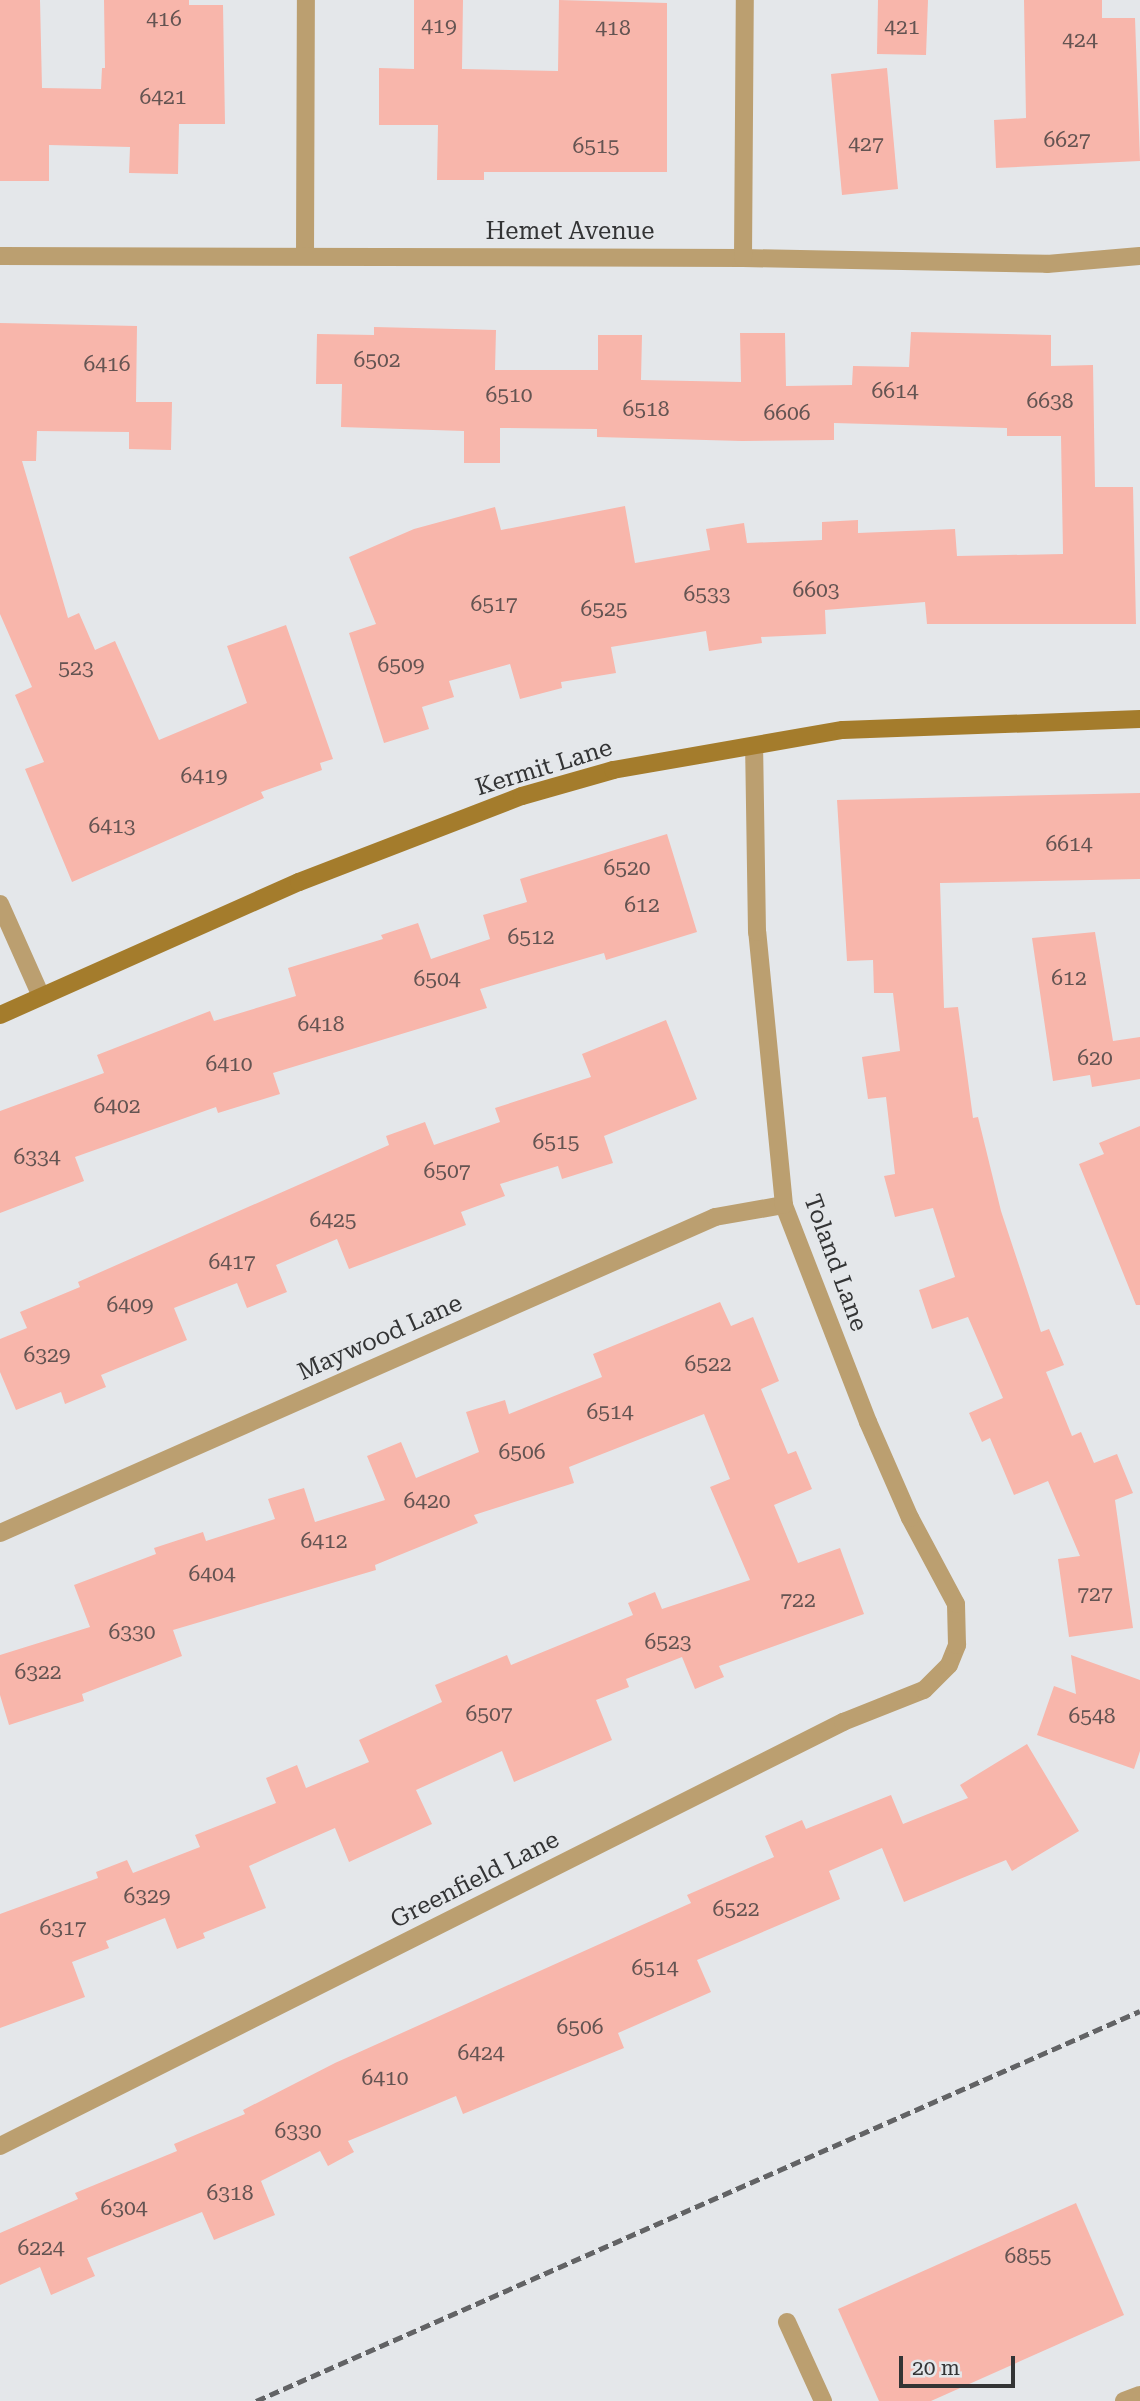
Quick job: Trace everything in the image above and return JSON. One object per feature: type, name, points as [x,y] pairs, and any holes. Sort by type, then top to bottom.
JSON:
[{"type":"street","points":[[305,255],[306,0]]},
{"type":"street","points":[[744,258],[745,0]]},
{"type":"street","name":"Hemet Avenue","points":[[0,256],[744,258],[1048,264],[1140,256]]},
{"type":"street","name":"Kermit Lane","points":[[0,1015],[299,881],[522,796],[613,770],[843,730],[917,724],[1140,719]]},
{"type":"street","name":"Toland Lane","points":[[754,747],[757,932],[785,1205],[868,1422],[910,1518],[956,1604],[957,1645]]},
{"type":"street","points":[[0,904],[41,996]]},
{"type":"street","name":"Maywood Lane","points":[[0,1533],[715,1217],[785,1205]]},
{"type":"street","name":"Greenfield Lane","points":[[0,2146],[843,1721],[924,1690],[949,1665],[957,1645]]},
{"type":"street","points":[[787,2322],[823,2401]]},
{"type":"street","points":[[1124,2401],[1140,2395]]},
{"type":"building","points":[[0,0],[40,0],[42,88],[101,89],[102,68],[105,68],[104,0],[189,0],[189,5],[223,5],[225,124],[179,124],[178,174],[129,173],[130,147],[49,145],[49,181],[0,181]]},
{"type":"building","points":[[414,0],[463,0],[462,69],[558,71],[559,0],[667,3],[667,172],[484,172],[484,180],[437,180],[438,125],[379,125],[379,68],[414,69]]},
{"type":"building","points":[[878,0],[928,0],[926,55],[877,54]]},
{"type":"building","points":[[1024,0],[1102,0],[1102,18],[1135,18],[1140,161],[996,168],[994,120],[1026,118]]},
{"type":"building","points":[[887,68],[898,189],[842,195],[831,74]]},
{"type":"building","points":[[0,323],[137,326],[136,402],[172,402],[171,450],[129,449],[129,432],[37,431],[36,461],[22,461],[68,618],[79,613],[95,650],[115,641],[159,740],[247,703],[227,646],[286,625],[333,759],[320,763],[322,770],[261,792],[264,798],[72,882],[25,769],[44,762],[15,695],[32,687],[0,614]]},
{"type":"building","points":[[374,327],[496,330],[495,370],[598,370],[598,335],[642,335],[641,380],[741,382],[740,333],[785,333],[786,386],[852,385],[853,366],[909,367],[911,332],[1051,335],[1051,366],[1093,365],[1095,487],[1133,487],[1136,624],[927,624],[925,602],[825,610],[826,634],[761,637],[762,643],[709,651],[706,631],[611,647],[616,673],[561,682],[562,688],[520,699],[510,664],[449,681],[454,697],[422,707],[429,729],[384,743],[349,633],[376,624],[349,557],[414,529],[495,507],[501,530],[625,506],[635,563],[710,550],[706,529],[744,523],[747,543],[822,540],[822,522],[858,520],[858,533],[955,529],[957,556],[1063,554],[1061,436],[1007,436],[1007,428],[834,423],[834,440],[742,441],[597,437],[597,429],[500,428],[500,463],[464,463],[464,431],[341,427],[342,384],[316,384],[317,334],[374,335]]},
{"type":"building","points":[[1140,793],[1140,879],[940,883],[944,1008],[958,1007],[973,1118],[978,1117],[1001,1211],[1041,1332],[1049,1329],[1064,1365],[1046,1372],[1072,1436],[1081,1432],[1094,1463],[1117,1454],[1133,1493],[1115,1500],[1133,1628],[1069,1637],[1058,1559],[1080,1556],[1048,1481],[1014,1495],[990,1438],[982,1442],[969,1413],[1003,1398],[968,1317],[932,1329],[919,1290],[955,1277],[933,1208],[895,1217],[884,1176],[895,1174],[886,1097],[868,1099],[862,1057],[900,1051],[893,993],[874,993],[873,960],[847,961],[837,800]]},
{"type":"building","points":[[667,834],[697,932],[606,960],[604,953],[480,989],[487,1008],[273,1073],[280,1094],[218,1113],[216,1107],[75,1157],[84,1181],[0,1213],[0,1111],[104,1073],[97,1055],[210,1011],[214,1021],[296,996],[288,968],[383,939],[381,935],[418,923],[431,959],[490,939],[483,915],[527,902],[520,879]]},
{"type":"building","points":[[1095,932],[1113,1041],[1140,1037],[1140,1079],[1092,1087],[1090,1075],[1053,1081],[1032,938]]},
{"type":"building","points":[[666,1020],[697,1099],[604,1136],[613,1163],[562,1179],[558,1166],[500,1184],[505,1196],[461,1212],[466,1225],[349,1269],[337,1239],[276,1265],[287,1292],[247,1308],[237,1283],[174,1308],[187,1340],[101,1375],[106,1387],[65,1404],[61,1392],[16,1410],[0,1372],[0,1339],[27,1328],[20,1312],[80,1287],[78,1282],[389,1145],[386,1136],[425,1122],[434,1145],[500,1122],[495,1108],[591,1077],[582,1054]]},
{"type":"building","points":[[1140,1126],[1140,1305],[1136,1305],[1079,1164],[1104,1154],[1099,1143]]},
{"type":"building","points":[[720,1302],[731,1326],[753,1317],[779,1381],[761,1389],[788,1454],[796,1451],[812,1489],[774,1505],[798,1563],[840,1548],[864,1614],[719,1666],[724,1677],[695,1689],[682,1657],[626,1679],[629,1687],[596,1700],[612,1740],[514,1782],[502,1751],[416,1790],[432,1824],[349,1862],[335,1828],[249,1866],[266,1908],[203,1933],[205,1938],[177,1949],[165,1918],[106,1941],[109,1948],[72,1962],[85,1997],[0,2028],[0,1914],[98,1878],[96,1872],[127,1860],[133,1873],[200,1847],[195,1835],[276,1803],[266,1778],[297,1765],[306,1788],[369,1762],[359,1740],[442,1702],[435,1685],[507,1655],[511,1665],[633,1615],[628,1603],[655,1592],[662,1609],[750,1580],[710,1487],[730,1479],[704,1414],[569,1467],[574,1483],[474,1515],[478,1523],[375,1565],[376,1570],[173,1630],[182,1656],[82,1694],[84,1701],[9,1725],[0,1695],[0,1655],[90,1627],[74,1585],[156,1554],[154,1548],[203,1532],[206,1541],[275,1519],[268,1499],[304,1488],[315,1522],[385,1500],[367,1456],[401,1442],[416,1478],[479,1452],[466,1412],[505,1400],[509,1414],[602,1377],[593,1354]]},
{"type":"building","points":[[1071,1655],[1140,1680],[1140,1751],[1134,1769],[1037,1735],[1054,1686],[1076,1694]]},
{"type":"building","points":[[1027,1744],[1079,1831],[1012,1871],[1006,1860],[904,1902],[882,1848],[829,1871],[840,1899],[697,1960],[711,1992],[618,2033],[624,2048],[463,2114],[456,2096],[348,2141],[354,2152],[328,2166],[320,2151],[261,2181],[275,2215],[214,2240],[202,2212],[87,2258],[95,2276],[51,2295],[40,2267],[0,2285],[0,2233],[78,2199],[75,2193],[177,2151],[174,2144],[245,2114],[243,2110],[335,2063],[691,1903],[687,1895],[774,1857],[765,1836],[802,1820],[806,1829],[891,1795],[903,1824],[968,1798],[960,1785]]},
{"type":"building","points":[[1076,2203],[1124,2315],[931,2401],[879,2401],[838,2309]]},
{"type":"railway","points":[[256,2401],[1140,2011]]}]
